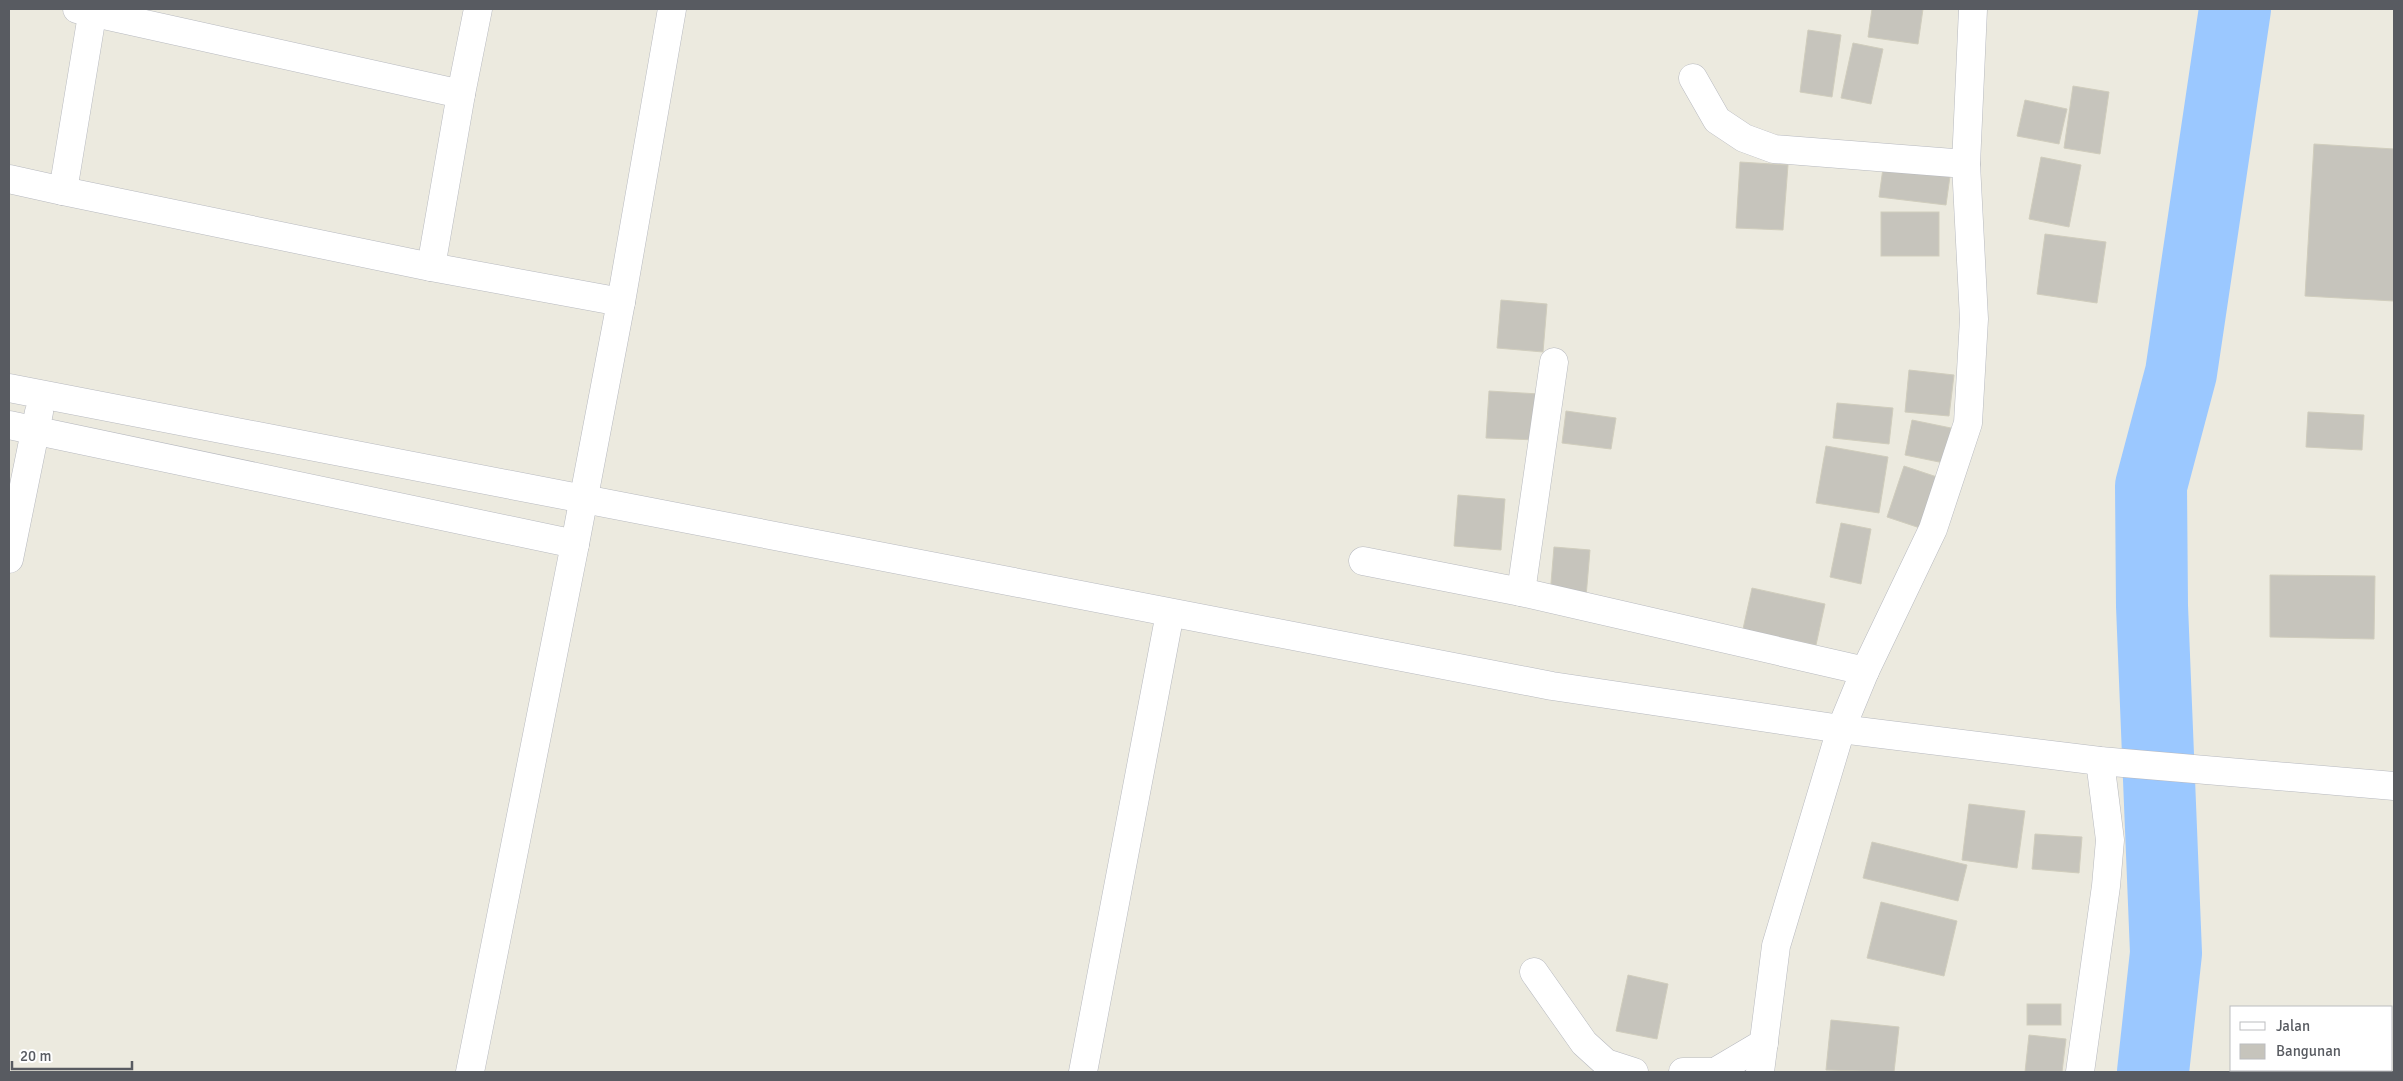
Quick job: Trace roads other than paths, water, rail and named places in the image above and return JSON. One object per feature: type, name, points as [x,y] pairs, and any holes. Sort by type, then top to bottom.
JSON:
[{"type":"street","points":[[431,267],[478,9]]},
{"type":"street","points":[[470,1072],[621,302],[672,9]]},
{"type":"street","points":[[1760,1072],[1776,946],[1841,729],[1865,671],[1933,529],[1968,423],[1974,319],[1966,164],[1973,9]]},
{"type":"street","points":[[64,191],[88,10],[461,94]]},
{"type":"street","points":[[1693,78],[1716,120],[1744,138],[1774,149],[1966,164]]},
{"type":"street","points":[[9,180],[431,267],[621,302]]},
{"type":"street","points":[[1521,592],[1554,362]]},
{"type":"street","points":[[9,388],[42,396],[1552,686],[1841,729],[2108,761],[2394,786]]},
{"type":"street","points":[[9,559],[42,396]]},
{"type":"street","points":[[9,425],[575,544]]},
{"type":"street","points":[[1363,561],[1521,592],[1865,671]]},
{"type":"street","points":[[1083,1072],[1170,613]]},
{"type":"street","points":[[2080,1072],[2106,886],[2110,840],[2108,761]]},
{"type":"street","points":[[1534,972],[1584,1044],[1606,1063],[1634,1072]]},
{"type":"street","points":[[1683,1072],[1715,1072],[1764,1043]]},
{"type":"waterway","points":[[2153,1072],[2166,953],[2152,606],[2151,486],[2181,373],[2235,9]]}]
